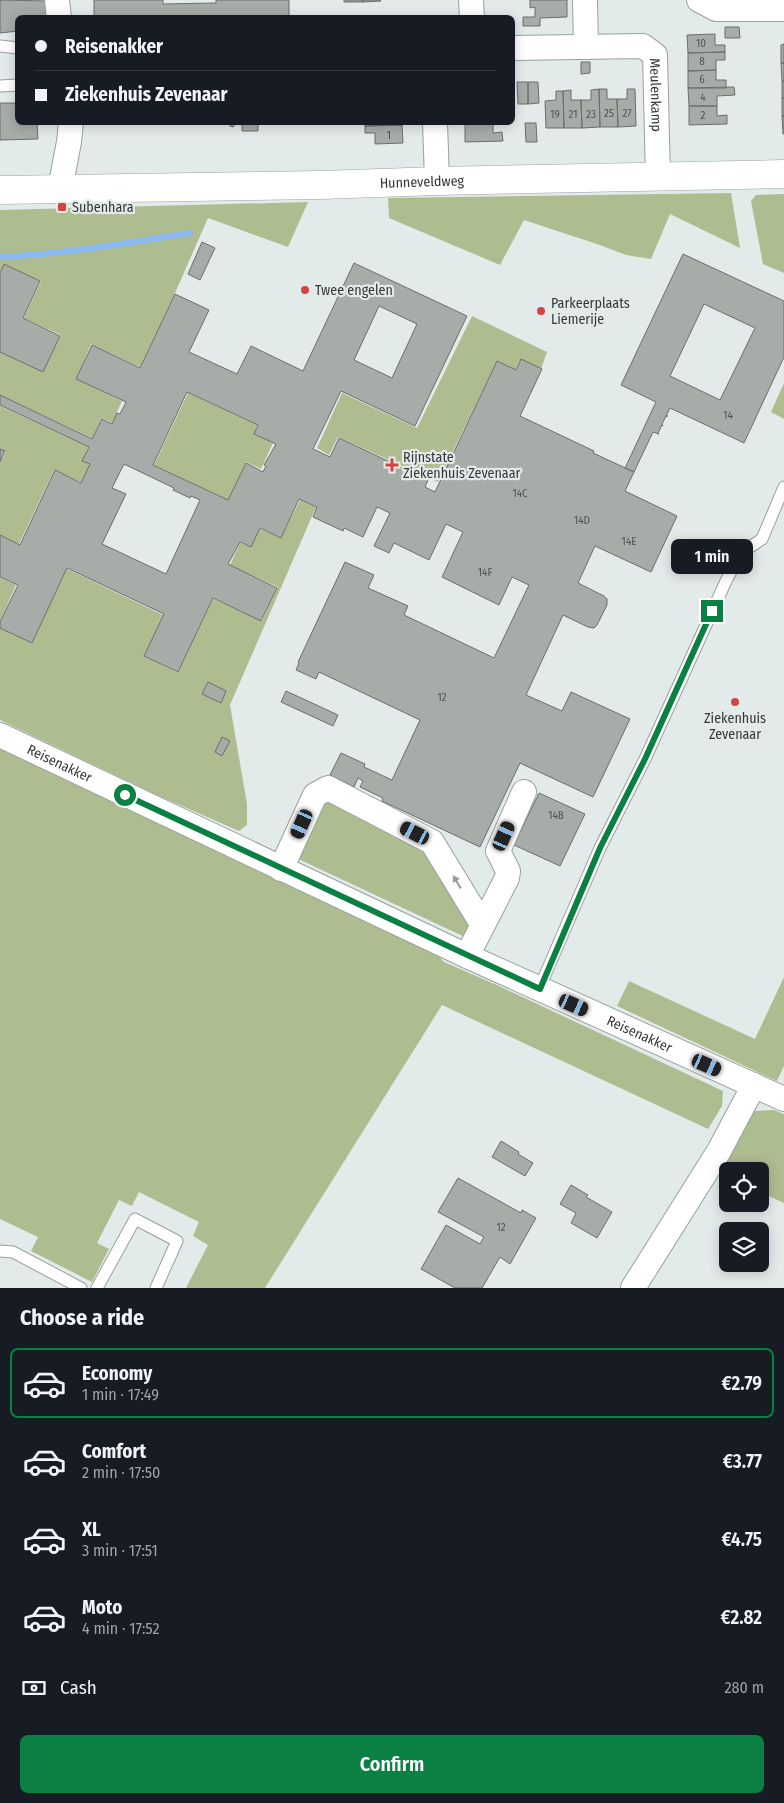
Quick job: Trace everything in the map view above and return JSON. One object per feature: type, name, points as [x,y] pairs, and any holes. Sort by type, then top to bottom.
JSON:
[{"type":"street","points":[[57,0],[59,15]]},
{"type":"street","points":[[471,0],[472,15]]},
{"type":"street","points":[[585,0],[586,46]]},
{"type":"street","points":[[699,0],[716,9],[784,9]]},
{"type":"street","name":"Meulenkamp","points":[[515,48],[643,46],[655,55],[658,178]]},
{"type":"street","points":[[60,189],[71,125]]},
{"type":"street","points":[[435,125],[436,181]]},
{"type":"street","name":"Hunneveldweg","points":[[0,190],[321,185],[784,174]]},
{"type":"street","name":"Reisenakker","points":[[0,735],[467,956],[784,1099]]},
{"type":"street","points":[[282,869],[315,795],[328,788],[432,842],[482,924]]},
{"type":"street","points":[[467,956],[507,878],[508,871],[498,851],[524,792]]},
{"type":"street","points":[[633,1288],[719,1151],[754,1085]]},
{"type":"lane","points":[[0,46],[15,48]]},
{"type":"lane","points":[[0,86],[15,85]]},
{"type":"lane","points":[[540,989],[600,848],[645,759],[726,581],[741,553],[762,539],[784,487]]},
{"type":"lane","points":[[97,1288],[135,1219],[177,1241],[156,1288]]},
{"type":"lane","points":[[0,1251],[13,1252],[81,1288]]},
{"type":"green space","points":[[731,193],[740,248],[670,214],[651,259],[626,255],[524,220],[500,265],[389,218],[388,198]]},
{"type":"green space","points":[[784,194],[784,273],[763,264],[751,201],[756,195]]},
{"type":"green space","points":[[308,202],[288,247],[208,218],[140,367],[91,344],[76,379],[122,401],[112,423],[102,418],[92,438],[0,395],[0,352],[43,372],[61,335],[24,318],[41,281],[4,264],[0,272],[0,210]]},
{"type":"green space","points":[[472,316],[547,352],[541,369],[520,360],[515,370],[497,361],[438,482],[338,437],[329,455],[317,448],[342,393],[417,428]]},
{"type":"green space","points":[[784,383],[784,419],[771,412]]},
{"type":"green space","points":[[188,393],[257,425],[254,434],[273,443],[261,469],[246,462],[228,500],[154,465]]},
{"type":"green space","points":[[0,406],[88,447],[82,461],[90,465],[81,482],[54,470],[19,544],[0,535],[0,463],[6,452],[0,449]]},
{"type":"green space","points":[[300,500],[316,507],[230,705],[247,804],[247,825],[239,831],[157,795],[0,720],[0,628],[32,643],[67,569],[163,615],[144,656],[178,673],[213,599],[262,621],[278,587],[230,565],[240,543],[251,547],[260,529],[281,538]]},
{"type":"green space","points":[[0,578],[16,585],[0,621]]},
{"type":"green space","points":[[0,749],[433,950],[444,962],[723,1091],[722,1106],[708,1129],[442,1005],[265,1288],[186,1288],[208,1245],[193,1236],[199,1222],[139,1192],[132,1206],[119,1200],[97,1243],[109,1249],[92,1282],[31,1251],[38,1237],[0,1219]]},
{"type":"green space","points":[[326,799],[425,842],[474,922],[467,938],[294,857]]},
{"type":"green space","points":[[784,977],[784,1066],[777,1081],[617,1006],[629,981],[755,1039]]},
{"type":"green space","points":[[774,1110],[784,1114],[784,1203],[769,1196],[769,1162],[719,1162],[719,1173],[713,1170],[743,1123],[754,1111]]},
{"type":"building","points":[[0,0],[48,1],[50,15],[15,15],[15,31],[0,33]]},
{"type":"building","points":[[94,0],[163,0],[163,4],[216,3],[216,0],[289,0],[289,15],[94,15]]},
{"type":"building","points":[[344,0],[363,0],[363,2],[344,2]]},
{"type":"building","points":[[363,0],[380,0],[381,1],[363,2]]},
{"type":"building","points":[[530,0],[567,0],[567,17],[540,18],[540,26],[523,26],[523,17],[535,17],[535,7],[530,8]]},
{"type":"building","points":[[725,27],[739,27],[740,38],[725,38]]},
{"type":"building","points":[[715,34],[715,45],[725,45],[725,52],[688,53],[687,35]]},
{"type":"building","points":[[784,44],[784,63],[781,63],[781,45]]},
{"type":"building","points":[[725,52],[725,60],[716,60],[716,70],[688,71],[688,53]]},
{"type":"building","points":[[581,62],[590,62],[590,73],[581,74]]},
{"type":"building","points":[[781,63],[784,63],[784,81],[782,81]]},
{"type":"building","points":[[716,70],[716,80],[726,80],[726,88],[688,88],[688,71]]},
{"type":"building","points":[[782,81],[784,81],[784,98],[782,98]]},
{"type":"building","points":[[517,82],[528,82],[528,104],[518,104]]},
{"type":"building","points":[[528,82],[538,82],[539,103],[528,104]]},
{"type":"building","points":[[734,87],[735,95],[717,96],[717,106],[689,106],[688,88]]},
{"type":"building","points":[[599,89],[607,89],[607,99],[617,99],[618,127],[600,127]]},
{"type":"building","points":[[599,89],[600,127],[582,128],[581,100],[591,100],[591,90]]},
{"type":"building","points":[[627,89],[635,89],[636,126],[618,127],[617,99],[627,99]]},
{"type":"building","points":[[571,90],[571,100],[581,100],[582,128],[564,128],[563,91]]},
{"type":"building","points":[[556,91],[563,91],[564,128],[546,128],[545,101],[556,100]]},
{"type":"building","points":[[782,98],[784,98],[784,116],[782,116]]},
{"type":"building","points":[[0,103],[15,103],[15,125],[37,125],[38,139],[0,140]]},
{"type":"building","points":[[689,106],[717,106],[717,116],[727,115],[727,124],[689,125]]},
{"type":"building","points":[[782,116],[784,116],[784,134],[783,134]]},
{"type":"building","points":[[525,123],[536,123],[537,142],[526,142]]},
{"type":"building","points":[[242,125],[258,125],[258,131],[242,131]]},
{"type":"building","points":[[365,125],[402,125],[365,126]]},
{"type":"building","points":[[402,125],[403,143],[375,144],[375,133],[365,133],[365,126]]},
{"type":"building","points":[[465,125],[493,125],[493,133],[502,132],[503,141],[465,142]]},
{"type":"building","points":[[202,242],[215,248],[200,280],[188,274]]},
{"type":"building","points":[[683,254],[784,301],[784,357],[744,443],[670,408],[659,434],[653,432],[634,472],[625,468],[656,402],[621,385]],"holes":[[[704,304],[755,328],[720,400],[670,376]]]},
{"type":"building","points":[[354,263],[467,316],[415,426],[341,391],[313,449],[330,457],[339,438],[428,480],[425,487],[435,492],[497,361],[516,370],[521,359],[542,369],[520,416],[634,472],[625,491],[677,516],[651,572],[595,546],[578,583],[604,596],[607,599],[607,605],[594,628],[563,615],[526,695],[562,711],[571,692],[630,719],[593,797],[520,763],[480,847],[382,801],[383,798],[360,787],[363,781],[358,778],[354,787],[330,775],[341,753],[365,764],[364,767],[392,780],[420,720],[319,672],[316,679],[296,670],[345,562],[374,575],[368,588],[408,606],[404,615],[494,658],[529,585],[512,577],[499,605],[442,577],[463,532],[446,524],[429,560],[394,543],[389,553],[374,546],[390,513],[377,507],[363,537],[344,528],[343,531],[313,517],[317,507],[299,499],[281,538],[260,528],[251,547],[240,542],[228,564],[277,588],[261,621],[213,598],[178,672],[144,656],[164,614],[67,568],[32,643],[0,628],[0,622],[18,585],[0,577],[0,535],[20,545],[55,470],[81,483],[90,464],[82,461],[89,447],[0,405],[0,395],[92,439],[102,419],[112,424],[117,413],[120,414],[126,402],[76,379],[92,345],[140,368],[175,294],[209,310],[189,352],[237,374],[251,346],[303,371]],"holes":[[[379,306],[417,324],[392,378],[354,360]],[[187,392],[258,425],[254,434],[276,444],[264,465],[266,466],[263,472],[246,463],[228,500],[153,465]],[[124,464],[174,488],[173,490],[190,498],[191,496],[200,500],[166,574],[102,544],[126,494],[112,488]]]},
{"type":"building","points":[[4,264],[40,281],[23,318],[60,336],[43,372],[0,352],[0,273]]},
{"type":"building","points":[[0,449],[5,451],[0,462]]},
{"type":"building","points":[[208,682],[226,691],[221,703],[202,694]]},
{"type":"building","points":[[286,691],[338,715],[333,726],[281,702]]},
{"type":"building","points":[[222,737],[230,741],[222,756],[215,752]]},
{"type":"building","points":[[539,793],[585,814],[560,866],[514,845]]},
{"type":"building","points":[[501,1141],[533,1163],[525,1176],[492,1157]]},
{"type":"building","points":[[458,1178],[521,1213],[522,1210],[536,1218],[510,1264],[500,1257],[482,1288],[455,1288],[421,1269],[446,1225],[480,1244],[484,1237],[438,1212]]},
{"type":"building","points":[[571,1185],[588,1195],[586,1197],[612,1212],[597,1238],[571,1223],[576,1213],[560,1204]]},
{"type":"waterway","points":[[0,257],[72,251],[190,233]]},
{"type":"place","name":"Subenhara","points":[[62,207]]},
{"type":"place","name":"Twee engelen","points":[[305,290]]},
{"type":"place","name":"Parkeerplaats Liemerije","points":[[541,311]]},
{"type":"place","name":"Rijnstate Ziekenhuis Zevenaar","points":[[392,465]]},
{"type":"place","name":"Ziekenhuis Zevenaar","points":[[735,702]]},
{"type":"route","points":[[125,795],[540,989],[600,848],[645,759],[712,611]]}]
